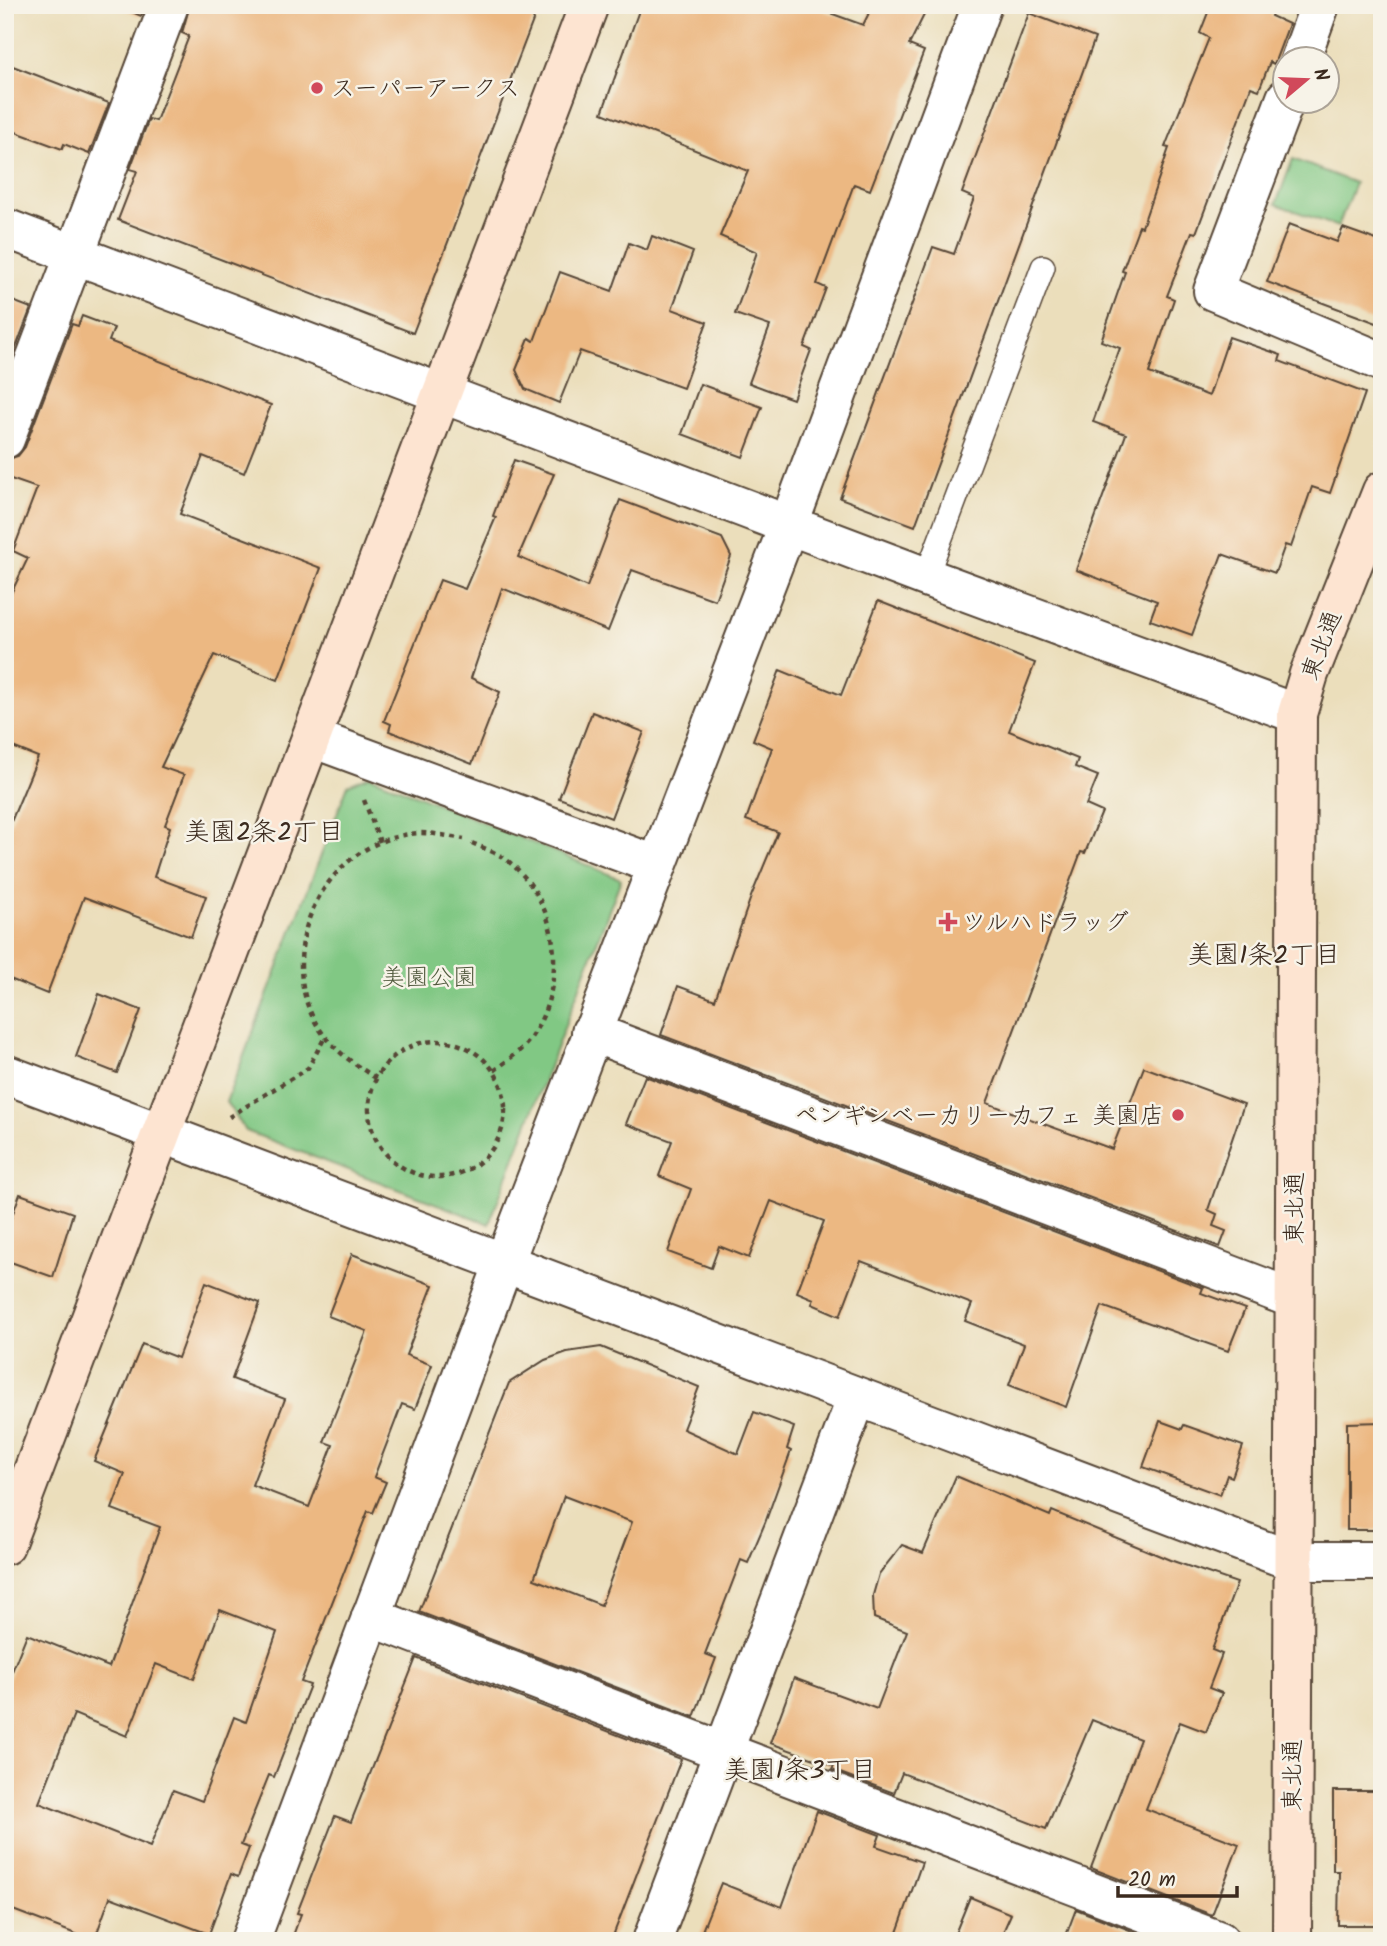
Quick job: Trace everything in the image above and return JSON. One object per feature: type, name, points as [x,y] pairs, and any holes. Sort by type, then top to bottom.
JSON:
[{"type":"street","points":[[5,439],[169,5]]},
{"type":"street","points":[[5,1545],[589,5]]},
{"type":"street","points":[[250,1941],[591,1032],[789,524],[982,5]]},
{"type":"street","points":[[1305,46],[1320,5]]},
{"type":"street","points":[[1279,116],[1213,291],[1382,362]]},
{"type":"street","points":[[5,228],[926,577],[1297,714]]},
{"type":"street","name":"東北通","points":[[1292,1941],[1297,714],[1382,491]]},
{"type":"street","points":[[312,738],[656,865]]},
{"type":"street","points":[[591,1032],[1294,1299]]},
{"type":"street","points":[[5,1074],[1292,1561],[1382,1561]]},
{"type":"street","points":[[653,1941],[857,1397]]},
{"type":"street","points":[[371,1617],[1220,1941]]},
{"type":"lane","points":[[926,577],[1044,267]]},
{"type":"path","points":[[361,793],[380,842]]},
{"type":"path","points":[[376,1078],[348,1061],[325,1037],[309,1008],[301,975],[302,942],[311,910],[327,882],[352,858],[380,842],[421,833],[463,838],[502,857],[531,886],[550,924],[556,966],[547,1007],[526,1044],[494,1071]]},
{"type":"path","points":[[225,1120],[308,1068],[325,1037]]},
{"type":"path","points":[[430,1041],[449,1042],[466,1047],[494,1071],[503,1091],[505,1112],[501,1133],[490,1152],[474,1166],[454,1175],[433,1177],[403,1166],[379,1144],[371,1125],[369,1103],[376,1078],[397,1054],[430,1041]]},
{"type":"green space","points":[[1293,159],[1355,183],[1338,227],[1276,204]]},
{"type":"green space","name":"美園公園","points":[[370,776],[621,879],[489,1224],[246,1131],[226,1102],[348,785]]},
{"type":"building","points":[[116,5],[146,5],[141,16]]},
{"type":"building","points":[[190,5],[539,5],[413,333],[118,220],[137,171],[130,169],[149,119],[156,121],[189,36],[182,33]]},
{"type":"building","points":[[641,5],[808,5],[863,25],[873,5],[929,5],[909,45],[924,51],[870,190],[854,184],[817,284],[826,288],[804,347],[811,350],[793,399],[749,383],[770,326],[735,314],[757,252],[720,236],[748,171],[602,113]]},
{"type":"building","points":[[1211,5],[1275,5],[1271,16],[1289,24],[1281,46],[1272,46],[1272,63],[1270,62],[1259,90],[1251,87],[1196,233],[1192,232],[1167,296],[1174,299],[1149,373],[1209,396],[1229,337],[1281,355],[1279,361],[1365,393],[1330,493],[1312,487],[1291,547],[1285,545],[1275,573],[1222,554],[1192,635],[1150,620],[1157,601],[1076,570],[1126,434],[1093,422],[1120,348],[1101,341],[1125,272],[1122,271],[1139,226],[1142,227],[1169,148],[1165,147],[1209,38],[1200,33]]},
{"type":"building","points":[[1029,13],[1095,38],[915,526],[840,498],[933,247],[954,254],[974,198],[962,193]]},
{"type":"building","points":[[5,63],[109,103],[89,154],[64,144],[62,149],[5,128]]},
{"type":"building","points":[[1289,224],[1337,242],[1343,228],[1382,242],[1382,325],[1267,282]]},
{"type":"building","points":[[652,236],[693,252],[672,309],[707,322],[683,388],[580,351],[559,403],[525,389],[516,370],[529,338],[534,341],[560,272],[612,291],[629,243],[647,250]]},
{"type":"building","points":[[5,298],[31,308],[5,376]]},
{"type":"building","points":[[82,316],[114,328],[109,341],[271,405],[244,473],[203,456],[180,514],[321,568],[278,680],[214,655],[161,767],[184,775],[165,825],[170,827],[154,877],[206,896],[191,937],[84,897],[47,994],[5,977],[5,836],[38,757],[5,744],[5,606],[28,558],[13,551],[37,488],[5,477],[5,460],[18,456],[25,447],[72,324],[78,326]]},
{"type":"building","points":[[700,384],[762,407],[743,457],[682,434]]},
{"type":"building","points":[[514,460],[554,474],[518,557],[587,587],[620,500],[722,538],[731,556],[715,600],[632,570],[608,631],[502,588],[471,678],[500,692],[472,764],[389,731],[391,724],[384,721],[440,580],[465,589],[496,517],[493,516]]},
{"type":"building","points":[[878,601],[1035,663],[1009,731],[1078,759],[1075,767],[1098,776],[1086,805],[1102,812],[1085,853],[1081,852],[987,1103],[1112,1149],[1144,1067],[1244,1104],[1208,1210],[1217,1214],[1213,1226],[1226,1231],[1220,1247],[661,1035],[678,986],[715,1000],[752,894],[778,832],[746,820],[772,748],[753,740],[780,670],[841,695]]},
{"type":"building","points":[[592,712],[644,732],[611,818],[559,798]]},
{"type":"building","points":[[99,994],[141,1010],[117,1073],[76,1057]]},
{"type":"building","points":[[645,1076],[1203,1288],[1201,1293],[1245,1309],[1228,1351],[1102,1306],[1066,1407],[1009,1385],[1024,1344],[965,1321],[972,1304],[861,1261],[840,1316],[812,1304],[814,1299],[797,1292],[824,1221],[771,1201],[749,1258],[719,1246],[711,1268],[668,1252],[691,1189],[659,1176],[672,1141],[626,1124]]},
{"type":"building","points":[[20,1194],[73,1213],[53,1277],[5,1260],[5,1235]]},
{"type":"building","points":[[352,1254],[433,1285],[406,1355],[432,1365],[415,1409],[402,1404],[374,1477],[386,1482],[373,1513],[368,1511],[301,1682],[310,1685],[274,1777],[269,1775],[241,1845],[249,1848],[238,1877],[231,1874],[209,1934],[110,1897],[94,1941],[5,1907],[5,1689],[27,1634],[109,1667],[160,1527],[112,1509],[125,1474],[94,1461],[142,1344],[178,1358],[206,1282],[260,1303],[232,1379],[285,1399],[252,1485],[309,1507],[333,1445],[324,1442],[367,1331],[328,1316]],"holes":[[[220,1610],[277,1632],[246,1722],[234,1717],[202,1801],[173,1790],[150,1847],[39,1803],[74,1714],[127,1736],[156,1664],[194,1679]]]},
{"type":"building","points":[[601,1347],[699,1387],[683,1429],[738,1454],[754,1412],[794,1427],[787,1449],[791,1451],[765,1523],[748,1563],[741,1560],[705,1654],[716,1658],[694,1717],[419,1612],[509,1383],[545,1360],[567,1352]],"holes":[[[564,1496],[632,1522],[601,1605],[534,1579]]]},
{"type":"building","points":[[1160,1421],[1182,1429],[1184,1425],[1243,1446],[1232,1477],[1227,1475],[1220,1495],[1143,1467]]},
{"type":"building","points":[[1382,1422],[1382,1530],[1347,1530],[1347,1423]]},
{"type":"building","points":[[956,1476],[1050,1516],[1052,1511],[1170,1560],[1237,1583],[1212,1650],[1222,1654],[1209,1688],[1222,1693],[1206,1732],[1180,1722],[1146,1809],[1239,1844],[1212,1915],[1091,1868],[1140,1739],[1092,1720],[1046,1829],[902,1773],[894,1793],[832,1770],[834,1766],[770,1743],[794,1678],[877,1709],[907,1631],[874,1618],[873,1595],[879,1574],[902,1545],[923,1553]]},
{"type":"building","points":[[416,1658],[681,1759],[611,1941],[291,1941],[301,1914],[297,1913],[335,1816],[351,1822]]},
{"type":"building","points":[[1333,1791],[1382,1791],[1382,1925],[1338,1925],[1339,1871],[1333,1871]]},
{"type":"building","points":[[817,1811],[880,1835],[876,1846],[922,1862],[894,1941],[698,1941],[721,1883],[782,1907]]},
{"type":"building","points":[[970,1897],[1011,1914],[999,1941],[952,1941]]},
{"type":"building","points":[[1076,1909],[1158,1941],[1064,1941]]},
{"type":"place","name":"スーパーアークス","points":[[317,88]]},
{"type":"place","name":"ツルハドラッグ","points":[[948,922]]},
{"type":"place","name":"ペンギンベーカリーカフェ 美園店","points":[[1178,1115]]},
{"type":"district","name":"美園2条2丁目","points":[[264,831]]},
{"type":"district","name":"美園1条2丁目","points":[[1264,954]]},
{"type":"district","name":"美園1条3丁目","points":[[800,1769]]}]
